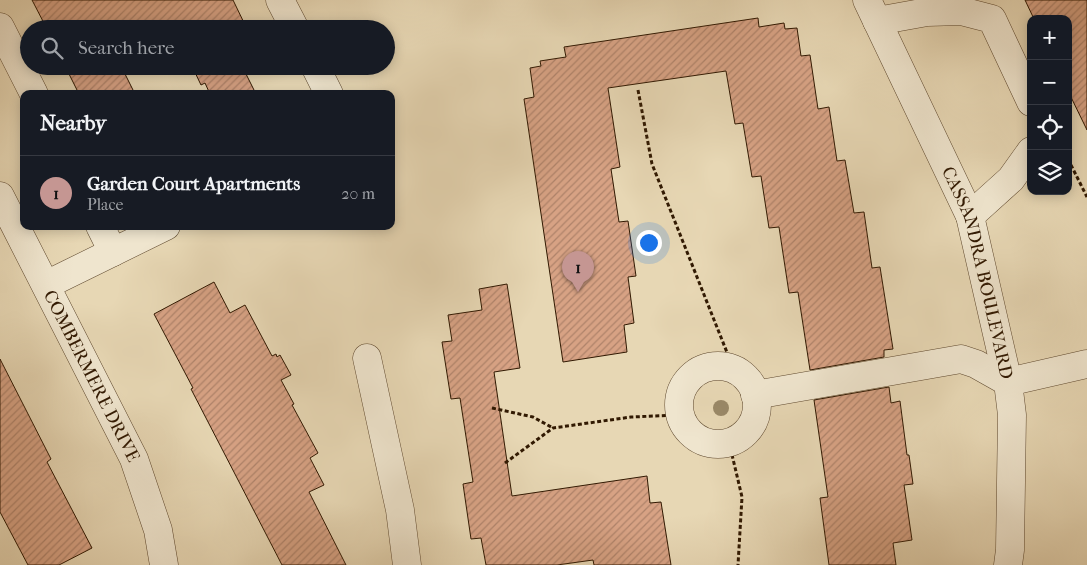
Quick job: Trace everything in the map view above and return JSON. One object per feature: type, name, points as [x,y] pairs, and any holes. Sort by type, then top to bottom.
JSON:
[{"type":"street","points":[[280,0],[290,20]]},
{"type":"street","points":[[872,10],[960,11],[992,19],[1027,93]]},
{"type":"street","name":"CASSANDRA BOULEVARD","points":[[872,10],[970,216],[1008,382],[1012,415],[1010,550],[1008,565]]},
{"type":"street","points":[[0,27],[20,66]]},
{"type":"street","points":[[24,75],[32,90]]},
{"type":"street","points":[[320,75],[327,90]]},
{"type":"street","points":[[970,216],[1011,179],[1027,156]]},
{"type":"street","name":"COMBERMERE DRIVE","points":[[0,196],[134,459],[158,530],[164,565]]},
{"type":"street","points":[[102,230],[113,252]]},
{"type":"street","points":[[46,285],[158,230]]},
{"type":"street","points":[[367,358],[400,510],[407,565]]},
{"type":"street","points":[[756,402],[964,374],[976,364],[1008,382],[1087,364]]},
{"type":"street","points":[[722,366],[734,370],[747,381],[756,402],[754,419],[748,429],[740,437],[729,442],[717,444],[704,442],[693,435],[685,426],[678,402],[688,379],[710,367],[722,366]]},
{"type":"path","points":[[638,90],[652,164],[734,370]]},
{"type":"path","points":[[1072,167],[1087,197]]},
{"type":"path","points":[[492,408],[532,417],[553,428]]},
{"type":"path","points":[[505,464],[553,428],[631,417],[680,414]]},
{"type":"path","points":[[729,442],[742,497],[738,565]]},
{"type":"building","points":[[32,0],[233,0],[243,20],[42,20]]},
{"type":"building","points":[[1025,0],[1087,0],[1087,130],[1072,99],[1072,15],[1032,15]]},
{"type":"building","points":[[758,18],[759,27],[784,23],[785,29],[797,28],[801,56],[810,55],[818,109],[829,107],[837,161],[845,160],[854,213],[864,212],[872,268],[880,267],[893,349],[884,350],[884,357],[810,370],[798,292],[789,293],[779,227],[769,228],[761,176],[752,177],[743,123],[735,124],[726,71],[608,88],[620,167],[611,169],[619,222],[628,221],[636,276],[628,277],[634,323],[624,325],[627,352],[563,362],[524,99],[534,97],[530,68],[541,66],[540,61],[566,57],[564,47]]},
{"type":"building","points":[[70,75],[126,75],[133,90],[77,90]]},
{"type":"building","points":[[196,75],[246,75],[254,90],[208,90],[205,83],[201,85]]},
{"type":"building","points":[[214,282],[230,313],[245,305],[272,356],[276,354],[277,357],[280,355],[291,375],[281,380],[318,453],[310,458],[324,485],[309,492],[346,565],[282,565],[154,314]]},
{"type":"building","points":[[507,284],[520,368],[494,372],[512,496],[647,476],[650,503],[661,502],[671,565],[594,565],[593,560],[557,565],[486,565],[481,538],[471,539],[463,484],[473,482],[460,398],[451,399],[442,342],[452,341],[448,315],[482,310],[479,289]]},
{"type":"building","points":[[0,359],[51,459],[47,462],[92,548],[59,565],[28,565],[0,512]]},
{"type":"building","points":[[889,387],[891,403],[900,401],[907,455],[909,455],[913,484],[904,485],[912,540],[893,543],[896,565],[829,565],[820,498],[828,497],[814,400]]},
{"type":"place","name":"Garden Court Apartments","points":[[578,292]]}]
